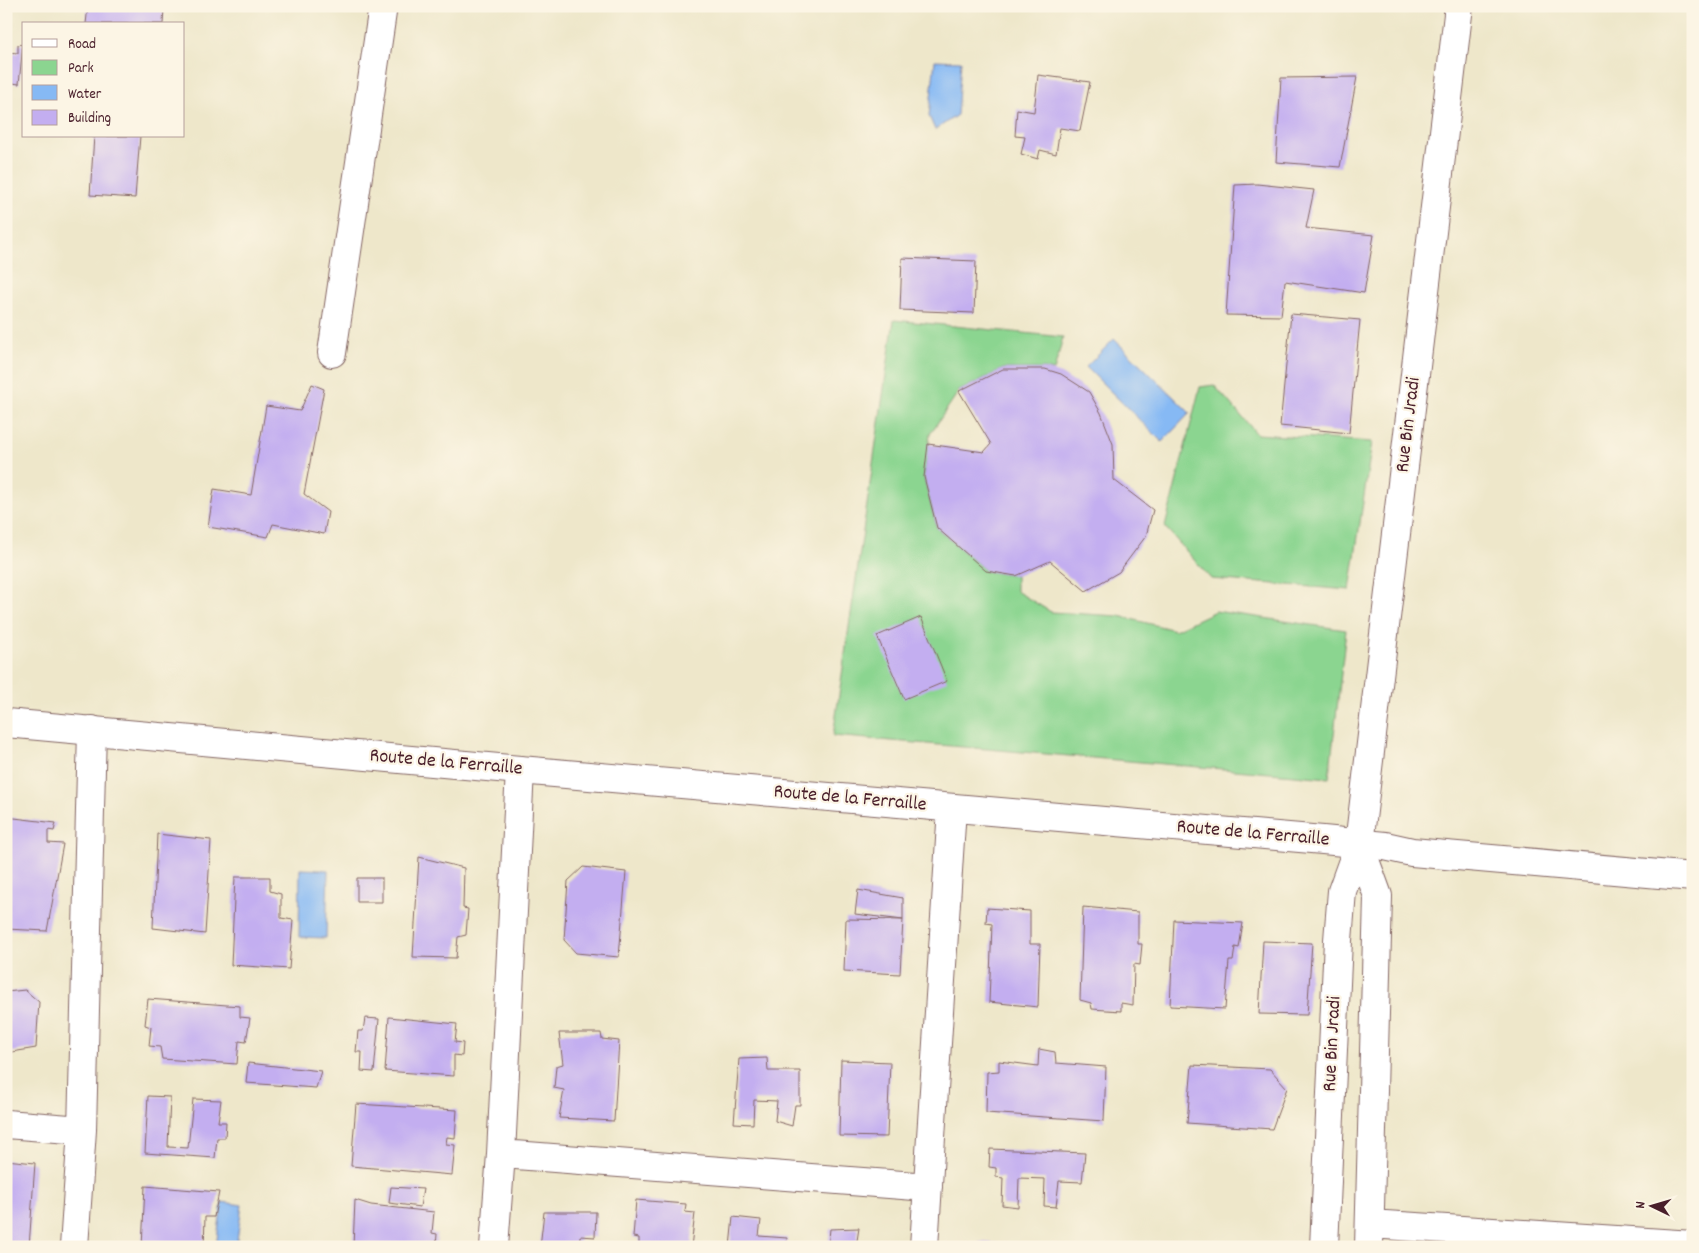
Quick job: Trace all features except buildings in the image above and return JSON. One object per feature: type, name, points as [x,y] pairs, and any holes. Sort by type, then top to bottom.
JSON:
[{"type":"street","points":[[332,353],[383,6]]},
{"type":"street","name":"Rue Bin Jradi","points":[[1324,1247],[1342,891],[1359,844],[1460,6]]},
{"type":"street","name":"Route de la Ferraille","points":[[6,723],[1385,846],[1412,852],[1693,877]]},
{"type":"street","points":[[74,1247],[82,1130],[92,730]]},
{"type":"street","points":[[494,1247],[501,1154],[520,770]]},
{"type":"street","points":[[924,1247],[952,808]]},
{"type":"street","name":"Rue Bin Jradi","points":[[1359,844],[1378,896],[1369,1235]]},
{"type":"street","points":[[6,1124],[82,1130]]},
{"type":"street","points":[[501,1154],[928,1187]]},
{"type":"street","points":[[1369,1235],[1693,1245]]},
{"type":"green space","points":[[894,320],[1063,337],[1054,371],[1045,369],[1003,369],[959,391],[930,434],[924,477],[937,528],[986,571],[1016,576],[1016,591],[1051,612],[1119,616],[1175,630],[1215,611],[1346,630],[1329,778],[833,736]]},
{"type":"green space","points":[[1214,385],[1257,434],[1372,442],[1350,590],[1211,579],[1165,527],[1200,387]]},
{"type":"water","points":[[935,60],[961,61],[957,115],[935,130],[929,116]]},
{"type":"water","points":[[1114,339],[1190,413],[1162,442],[1086,367]]},
{"type":"water","points":[[300,869],[328,870],[326,938],[299,937]]},
{"type":"water","points":[[222,1202],[242,1205],[236,1247],[216,1247]]}]
